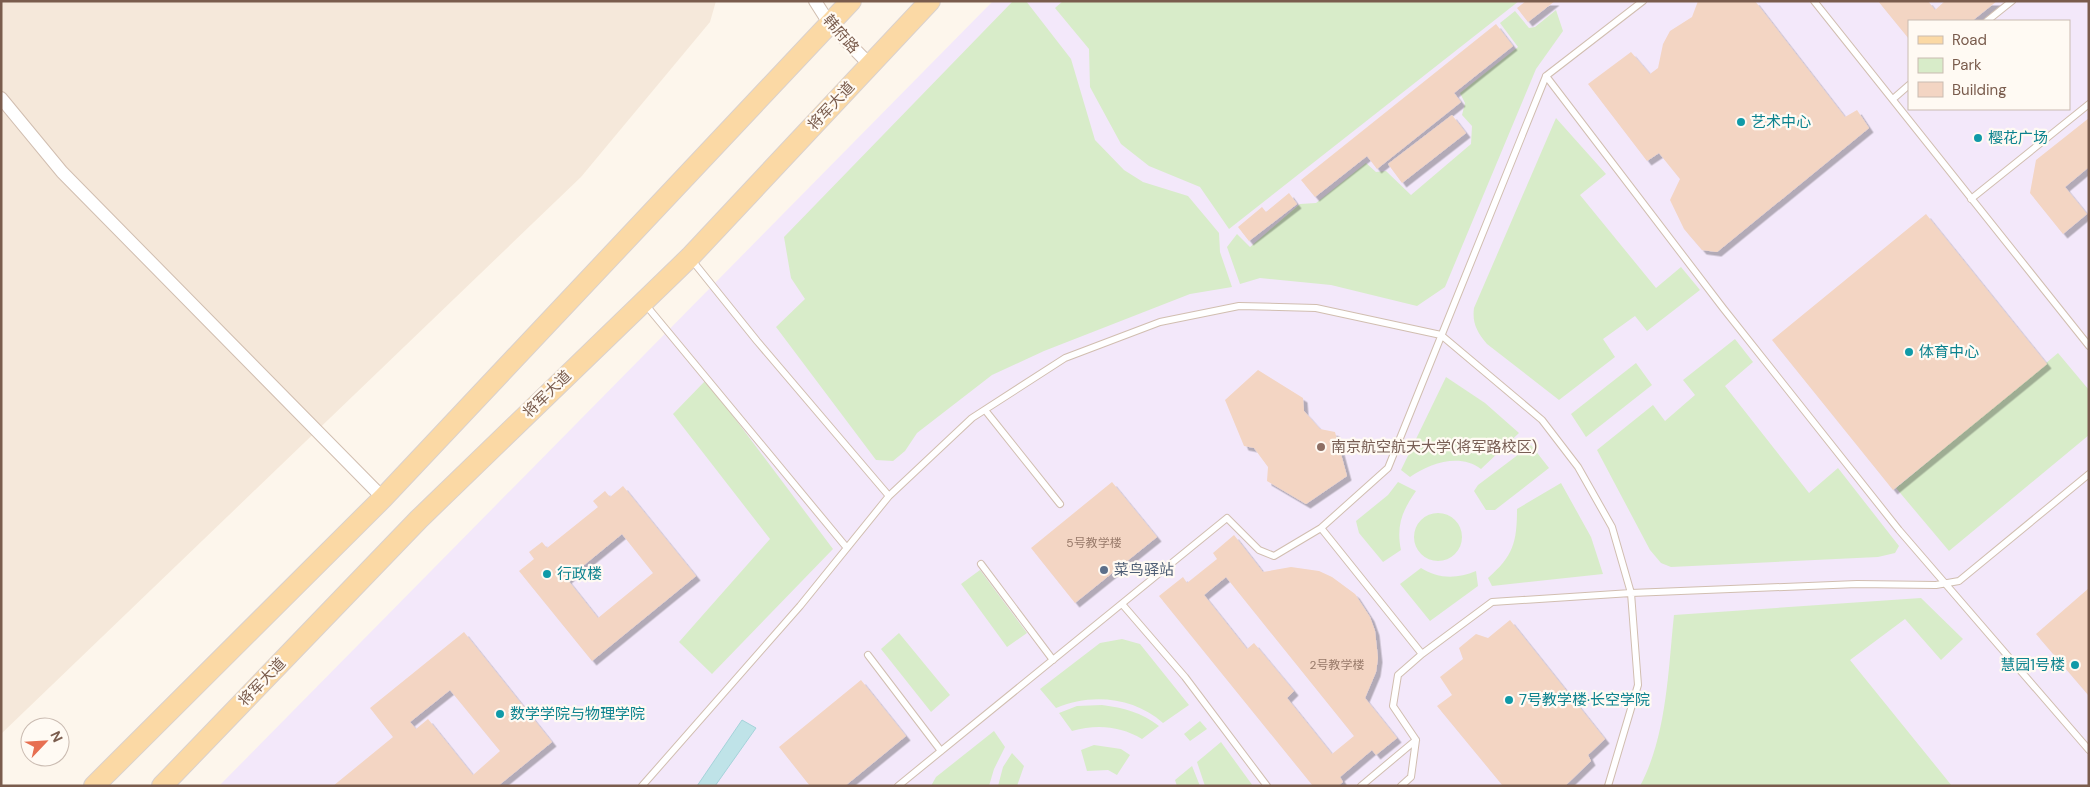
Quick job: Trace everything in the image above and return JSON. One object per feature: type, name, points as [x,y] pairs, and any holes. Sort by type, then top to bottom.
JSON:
[{"type":"main road","points":[[94,786],[383,498],[851,1]]},
{"type":"main road","name":"将军大道","points":[[162,786],[419,519],[690,257],[930,1]]},
{"type":"street","name":"韩府路","points":[[815,1],[828,24],[870,66]]},
{"type":"street","points":[[1,98],[62,172],[383,498]]},
{"type":"lane","points":[[898,786],[1227,518],[1259,550],[1274,556],[1321,528],[1388,468],[1546,76],[1643,1]]},
{"type":"lane","points":[[1814,1],[2089,346]]},
{"type":"lane","points":[[1989,20],[2012,1]]},
{"type":"lane","points":[[1546,76],[1722,308],[1943,584],[2089,750]]},
{"type":"lane","points":[[1893,98],[1908,86]]},
{"type":"lane","points":[[1971,199],[2089,104]]},
{"type":"lane","points":[[690,257],[757,341],[889,496]]},
{"type":"lane","points":[[643,301],[847,548]]},
{"type":"lane","points":[[642,786],[800,606],[889,496],[972,418],[1065,358],[1160,322],[1239,306],[1316,308],[1441,335],[1542,420],[1578,467],[1612,527],[1631,593],[1638,685],[1608,786]]},
{"type":"lane","points":[[985,410],[1060,504]]},
{"type":"lane","points":[[1401,786],[1412,777],[1416,740],[1393,706],[1398,675],[1422,654],[1492,602],[1631,593],[1857,584],[1943,584],[1959,581],[2089,474]]},
{"type":"lane","points":[[1321,528],[1422,654]]},
{"type":"lane","points":[[980,564],[1053,660]]},
{"type":"lane","points":[[1122,604],[1185,677],[1267,786]]},
{"type":"lane","points":[[868,655],[941,751]]},
{"type":"lane","points":[[1361,786],[1416,740]]},
{"type":"shaded area","points":[[1,1],[716,1],[710,22],[581,177],[1,734]]},
{"type":"shaded area","name":"南京航空航天大学(将军路校区)","points":[[993,1],[2089,1],[2089,786],[219,786]]},
{"type":"green space","points":[[1013,1],[1026,1],[1071,59],[1095,140],[1124,170],[1143,182],[1188,196],[1219,233],[1220,252],[1232,287],[1190,294],[1044,351],[992,375],[917,433],[905,451],[893,461],[876,460],[776,327],[805,299],[791,278],[784,237]]},
{"type":"green space","points":[[1063,1],[1519,1],[1229,229],[1200,187],[1149,166],[1121,144],[1090,87],[1089,49],[1055,8]]},
{"type":"green space","points":[[1556,10],[1563,31],[1536,69],[1445,287],[1417,306],[1331,285],[1260,278],[1240,284],[1227,247],[1237,234],[1250,247],[1300,204],[1316,203],[1366,163],[1376,172],[1386,171],[1411,195],[1471,144],[1472,126],[1462,115],[1465,103],[1460,93],[1518,47],[1500,23],[1515,11],[1529,28],[1535,27]]},
{"type":"green space","points":[[1556,118],[1606,174],[1580,195],[1656,288],[1681,267],[1700,290],[1647,331],[1635,316],[1603,339],[1615,357],[1559,400],[1487,344],[1476,327],[1474,318],[1474,308]]},
{"type":"green space","points":[[1735,339],[1753,362],[1725,386],[1809,493],[1838,468],[1899,546],[1895,553],[1878,557],[1671,567],[1661,563],[1650,550],[1597,450],[1653,405],[1665,421],[1695,395],[1683,380]]},
{"type":"green space","points":[[2058,353],[2089,390],[2089,435],[1949,551],[1896,488]]},
{"type":"green space","points":[[1636,363],[1652,385],[1586,437],[1571,414]]},
{"type":"green space","points":[[1446,377],[1485,403],[1519,433],[1481,469],[1473,464],[1464,462],[1445,462],[1436,464],[1410,477],[1401,470]]},
{"type":"green space","points":[[706,380],[833,549],[712,674],[679,642],[770,539],[673,414]]},
{"type":"green space","points":[[1531,445],[1549,468],[1495,510],[1486,510],[1474,491],[1478,485]]},
{"type":"green space","points":[[1398,482],[1416,491],[1401,519],[1399,533],[1401,550],[1383,562],[1359,533],[1356,521],[1388,495]]},
{"type":"green space","points":[[1561,483],[1591,537],[1603,574],[1492,586],[1488,578],[1503,563],[1512,548],[1516,531],[1517,509]]},
{"type":"green space","points":[[1433,513],[1443,513],[1455,520],[1462,532],[1462,542],[1455,554],[1443,561],[1433,561],[1425,557],[1418,550],[1414,542],[1414,532],[1418,524],[1425,517]]},
{"type":"green space","points":[[1421,568],[1427,572],[1448,577],[1476,571],[1478,586],[1430,621],[1400,584]]},
{"type":"green space","points":[[980,570],[1027,633],[1007,647],[961,584]]},
{"type":"green space","points":[[1921,598],[1963,639],[1941,660],[1905,619],[1850,660],[1952,786],[1640,786],[1656,746],[1661,724],[1668,680],[1674,615]]},
{"type":"green space","points":[[899,633],[950,695],[931,712],[881,649]]},
{"type":"green space","points":[[1122,639],[1140,644],[1189,705],[1163,723],[1152,714],[1139,708],[1112,700],[1083,700],[1056,708],[1040,689],[1100,643]]},
{"type":"green space","points":[[1102,705],[1132,711],[1146,717],[1159,726],[1142,739],[1117,729],[1090,727],[1072,731],[1059,713],[1077,706]]},
{"type":"green space","points":[[1200,721],[1207,729],[1190,741],[1184,734]]},
{"type":"green space","points":[[994,731],[1005,747],[994,769],[989,786],[931,786],[936,777]]},
{"type":"green space","points":[[1221,742],[1253,786],[1205,786],[1197,762]]},
{"type":"green space","points":[[1094,745],[1121,749],[1130,755],[1117,775],[1108,770],[1087,771],[1081,750]]},
{"type":"green space","points":[[1012,753],[1024,766],[1017,786],[998,786],[1003,767]]},
{"type":"green space","points":[[1192,766],[1200,786],[1177,786],[1175,780]]},
{"type":"water","points":[[742,720],[756,728],[715,786],[697,786]]},
{"type":"building","points":[[1526,1],[1555,1],[1528,22],[1517,8]]},
{"type":"building","name":"艺术中心","points":[[1698,1],[1755,1],[1845,117],[1857,110],[1869,128],[1717,252],[1702,250],[1684,229],[1670,200],[1680,179],[1659,153],[1647,161],[1588,84],[1631,52],[1650,74],[1658,68],[1663,44],[1670,31],[1692,17]]},
{"type":"building","points":[[1878,1],[1928,1],[1935,10],[1945,1],[1997,1],[1973,20],[1908,20],[1908,38]]},
{"type":"building","points":[[1496,24],[1513,46],[1454,93],[1461,102],[1377,169],[1367,156],[1315,197],[1301,180]]},
{"type":"building","points":[[1452,115],[1466,133],[1402,183],[1388,164]]},
{"type":"building","points":[[2089,118],[2089,167],[2065,187],[2087,214],[2063,234],[2030,193],[2036,160]]},
{"type":"building","points":[[1289,193],[1297,204],[1249,241],[1238,227],[1262,207],[1266,212]]},
{"type":"building","name":"体育中心","points":[[1926,214],[2047,364],[1893,490],[1772,340]]},
{"type":"building","points":[[1258,370],[1303,398],[1304,411],[1320,429],[1335,432],[1347,476],[1306,504],[1267,481],[1268,467],[1254,448],[1244,446],[1225,400]]},
{"type":"building","points":[[1112,482],[1157,537],[1075,603],[1031,548]]},
{"type":"building","name":"行政楼","points":[[623,486],[696,576],[592,661],[519,571],[534,559],[529,552],[542,542],[547,548],[598,507],[593,501],[605,491],[610,497]],"holes":[[[622,534],[653,573],[598,618],[567,579]]]},
{"type":"building","points":[[1234,535],[1263,572],[1291,567],[1319,571],[1332,577],[1355,594],[1370,617],[1375,631],[1378,658],[1376,672],[1365,698],[1397,738],[1376,755],[1372,750],[1340,777],[1343,782],[1338,786],[1313,786],[1159,596],[1183,577],[1187,583],[1217,559],[1213,553]],"holes":[[[1226,577],[1354,736],[1332,754],[1287,698],[1294,691],[1254,643],[1247,649],[1204,595]]]},
{"type":"building","name":"慧园1号楼","points":[[2089,588],[2089,696],[2036,634]]},
{"type":"building","name":"7号教学楼·长空学院","points":[[1510,620],[1605,739],[1588,755],[1591,761],[1565,786],[1503,786],[1437,706],[1452,695],[1440,677],[1463,659],[1459,648],[1476,634],[1488,638]]},
{"type":"building","name":"数学学院与物理学院","points":[[464,632],[552,742],[498,786],[333,786],[393,737],[370,708]],"holes":[[[450,690],[500,751],[473,775],[428,719],[416,729],[410,722]]]},
{"type":"building","points":[[861,680],[906,736],[845,786],[810,786],[779,747]]},
{"type":"place","name":"艺术中心","points":[[1741,122]]},
{"type":"place","name":"樱花广场","points":[[1978,138]]},
{"type":"place","name":"体育中心","points":[[1909,352]]},
{"type":"place","name":"南京航空航天大学(将军路校区)","points":[[1321,447]]},
{"type":"place","name":"菜鸟驿站","points":[[1104,570]]},
{"type":"place","name":"行政楼","points":[[547,574]]},
{"type":"place","name":"慧园1号楼","points":[[2075,665]]},
{"type":"place","name":"7号教学楼·长空学院","points":[[1509,700]]},
{"type":"place","name":"数学学院与物理学院","points":[[500,714]]}]
